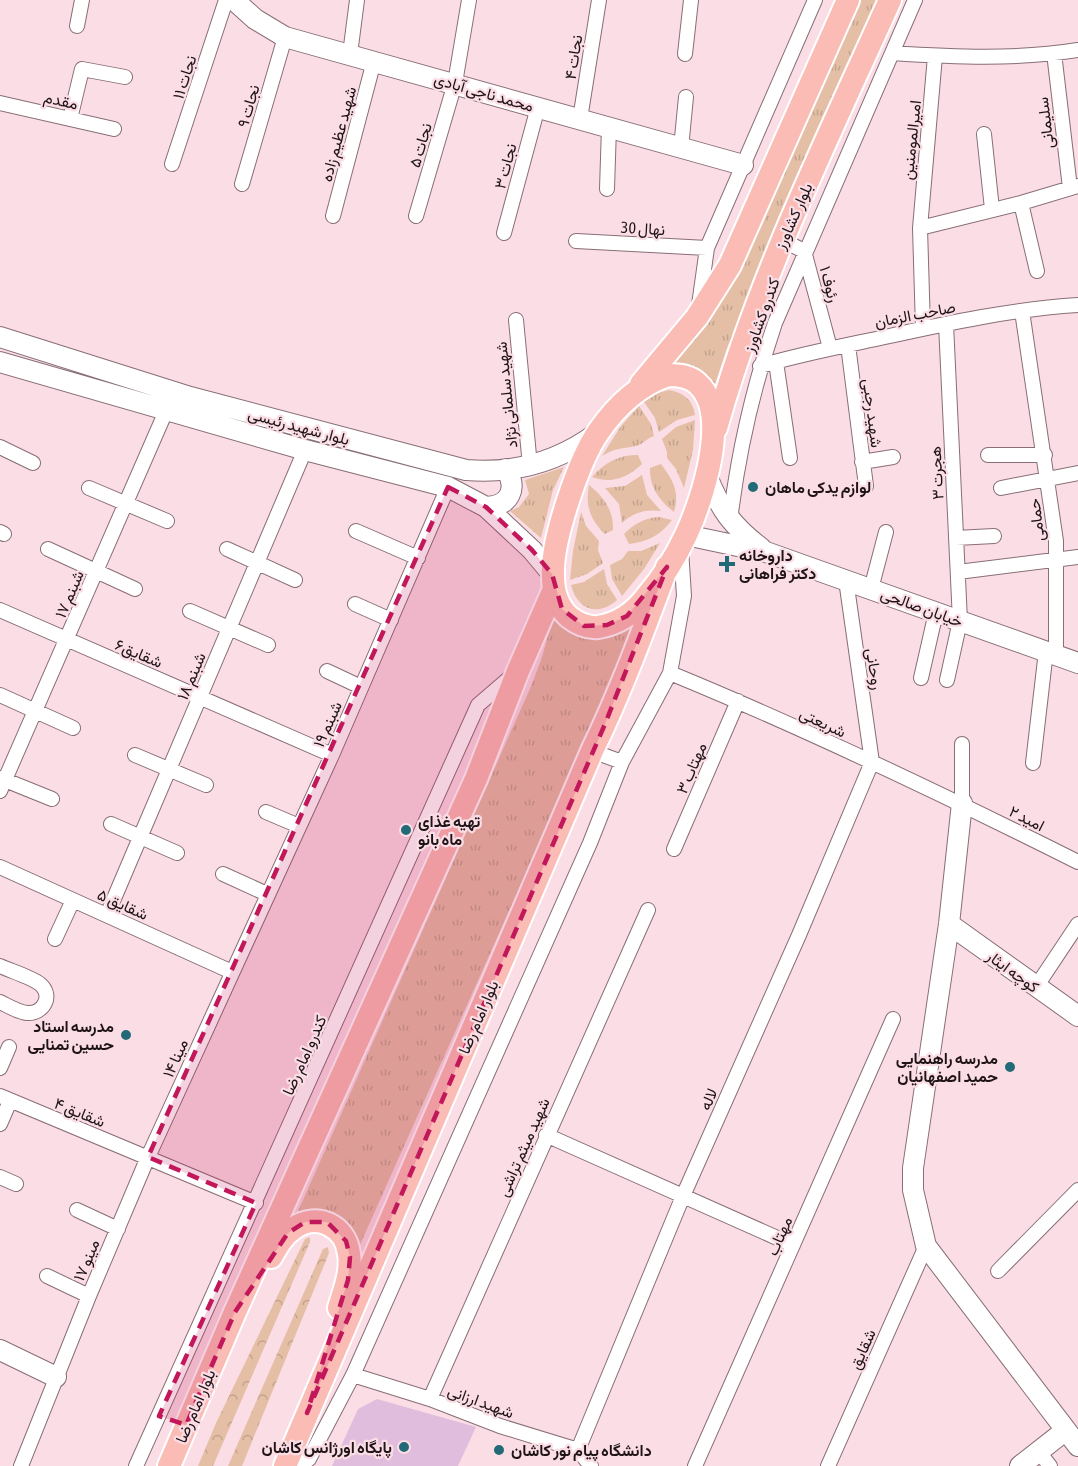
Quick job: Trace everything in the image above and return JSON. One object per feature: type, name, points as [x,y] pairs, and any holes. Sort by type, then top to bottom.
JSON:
[{"type":"main road","points":[[637,389],[697,317],[730,265],[848,0]]},
{"type":"main road","name":"بلوار کشاورز","points":[[713,438],[739,352],[763,285],[890,0]]},
{"type":"main road","points":[[553,581],[562,609],[568,616],[584,626],[600,627],[617,621],[638,607],[647,597],[683,540],[707,476],[713,438],[711,409],[703,389],[697,382],[688,378],[668,375],[637,389]]},
{"type":"main road","name":"بلوار امام رضا","points":[[169,1466],[173,1421],[236,1312],[476,778],[553,581],[560,529],[568,499],[582,464],[597,433],[620,405],[637,389]]},
{"type":"main road","name":"بلوار امام رضا","points":[[285,1466],[635,653],[667,567]]},
{"type":"main road","points":[[236,1312],[279,1243],[296,1227],[311,1221],[327,1222],[336,1228],[346,1241],[350,1257],[348,1280],[307,1413]]},
{"type":"street","points":[[77,26],[82,0]]},
{"type":"street","name":"نجات ۱۱","points":[[172,164],[226,0]]},
{"type":"street","name":"محمد ناجی آبادی","points":[[234,0],[255,19],[285,37],[743,165]]},
{"type":"street","points":[[350,54],[357,0]]},
{"type":"street","name":"نجات ۵","points":[[416,216],[455,83],[469,0]]},
{"type":"street","name":"نجات ۴","points":[[580,119],[599,0]]},
{"type":"street","points":[[685,54],[691,0]]},
{"type":"street","points":[[801,33],[804,0]]},
{"type":"street","points":[[697,317],[707,248],[815,0]]},
{"type":"street","name":"کندرو کشاورز","points":[[730,521],[736,468],[760,366],[775,323],[804,251],[915,0]]},
{"type":"street","name":"نجات ۹","points":[[242,184],[285,37]]},
{"type":"street","points":[[892,53],[992,57],[1054,54],[1078,50]]},
{"type":"street","name":"سلیمانی","points":[[1054,54],[1074,187]]},
{"type":"street","name":"امیرالمومنین","points":[[923,328],[920,228],[935,56]]},
{"type":"street","name":"شهید عظیم زاده","points":[[333,216],[374,61]]},
{"type":"street","points":[[70,119],[82,69],[125,77]]},
{"type":"street","points":[[681,148],[686,97]]},
{"type":"street","name":"مقدم","points":[[0,103],[114,129]]},
{"type":"street","name":"نجات ۳","points":[[504,233],[538,107]]},
{"type":"street","points":[[607,189],[609,127]]},
{"type":"street","points":[[984,134],[992,209]]},
{"type":"street","points":[[920,228],[1074,187]]},
{"type":"street","points":[[1021,202],[1037,271]]},
{"type":"street","name":"رئوف ۱","points":[[782,240],[804,251],[830,348]]},
{"type":"street","name":"نهال 30","points":[[576,241],[707,248]]},
{"type":"street","name":"صاحب الزمان","points":[[760,366],[923,328],[1022,311],[1078,305]]},
{"type":"street","name":"حمامی","points":[[1022,311],[1056,541],[1051,653],[1033,764]]},
{"type":"street","name":"شهید سلمانی نژاد","points":[[516,320],[530,466]]},
{"type":"street","name":"هجرت ۳","points":[[946,324],[960,621],[947,680]]},
{"type":"street","name":"بلوار شهید رئیسی","points":[[0,338],[190,397],[454,468],[480,471],[530,466],[576,449],[597,433]]},
{"type":"street","name":"شهید رجبی","points":[[848,345],[866,486]]},
{"type":"street","name":"بلوار شهید رئیسی","points":[[0,362],[305,450],[448,487],[486,507],[532,550],[553,581]]},
{"type":"street","points":[[776,362],[790,458]]},
{"type":"street","name":"شبنم ۱۷","points":[[2,783],[166,411]]},
{"type":"street","points":[[0,447],[33,463]]},
{"type":"street","name":"شبنم ۱۸","points":[[107,915],[305,450]]},
{"type":"street","points":[[988,454],[1045,455]]},
{"type":"street","points":[[862,462],[892,457]]},
{"type":"street","points":[[486,507],[500,504],[512,489],[513,483],[506,469]]},
{"type":"street","points":[[1000,488],[1078,473]]},
{"type":"street","points":[[707,476],[720,506],[730,521],[766,552]]},
{"type":"street","name":"شبنم ۱۹","points":[[232,972],[332,755],[448,487]]},
{"type":"street","points":[[89,488],[167,521]]},
{"type":"street","points":[[356,531],[418,558]]},
{"type":"street","points":[[871,589],[886,532]]},
{"type":"street","points":[[956,538],[994,536]]},
{"type":"street","points":[[300,1466],[309,1459],[353,1375],[590,843],[622,762],[670,673],[684,596],[683,540],[766,552]]},
{"type":"street","points":[[48,549],[135,589]]},
{"type":"street","points":[[228,549],[295,580]]},
{"type":"street","name":"خیابان صالحی","points":[[766,552],[1078,663]]},
{"type":"street","points":[[958,572],[1078,557]]},
{"type":"street","name":"روحانی","points":[[846,580],[872,762]]},
{"type":"street","points":[[355,604],[391,620]]},
{"type":"street","name":"شقایق۶","points":[[0,610],[332,755]]},
{"type":"street","points":[[190,611],[268,645]]},
{"type":"street","points":[[921,678],[936,612]]},
{"type":"street","points":[[327,671],[361,687]]},
{"type":"street","name":"کندرو امام رضا","points":[[136,1466],[173,1421],[256,1203],[478,705],[518,671]]},
{"type":"street","name":"شریعتی","points":[[670,673],[738,701],[962,804]]},
{"type":"street","points":[[0,694],[73,728]]},
{"type":"street","name":"مهتاب ۳","points":[[674,849],[738,701]]},
{"type":"street","points":[[962,744],[962,804],[949,924],[913,1168],[913,1190],[926,1246],[1078,1446]]},
{"type":"street","points":[[592,751],[622,762]]},
{"type":"street","points":[[135,755],[206,785]]},
{"type":"street","name":"لاله","points":[[578,1450],[683,1196],[799,935],[872,762]]},
{"type":"street","points":[[2,783],[52,799]]},
{"type":"street","name":"امید ۲","points":[[962,804],[1078,862]]},
{"type":"street","points":[[266,812],[299,826]]},
{"type":"street","points":[[111,824],[177,853]]},
{"type":"street","name":"شقایق ۵","points":[[2,873],[73,900],[232,972]]},
{"type":"street","points":[[223,874],[267,894]]},
{"type":"street","points":[[55,939],[73,900]]},
{"type":"street","name":"شهید میثم تراشی","points":[[430,1399],[648,910]]},
{"type":"street","name":"کوچه ایثار","points":[[949,924],[1078,1016]]},
{"type":"street","points":[[1036,987],[1078,924]]},
{"type":"street","points":[[0,966],[40,984],[46,993],[47,1000],[43,1007],[35,1013],[24,1013],[0,1002]]},
{"type":"street","name":"مینا ۱۴","points":[[148,1157],[232,972]]},
{"type":"street","name":"مهتاب","points":[[695,1466],[893,1019]]},
{"type":"street","points":[[0,1068],[9,1047]]},
{"type":"street","points":[[0,1124],[5,1098]]},
{"type":"street","name":"شقایق ۴","points":[[5,1098],[256,1203]]},
{"type":"street","points":[[546,1135],[793,1245]]},
{"type":"street","name":"مینو ۱۷","points":[[21,1466],[148,1157]]},
{"type":"street","points":[[0,1177],[16,1184]]},
{"type":"street","points":[[998,1271],[1078,1190]]},
{"type":"street","points":[[77,1210],[118,1229]]},
{"type":"street","name":"شقایق","points":[[828,1466],[926,1246]]},
{"type":"street","points":[[47,1275],[89,1296]]},
{"type":"street","points":[[0,1350],[56,1377]]},
{"type":"street","name":"شهید ارزانی","points":[[353,1375],[430,1399],[500,1426],[578,1450]]},
{"type":"street","points":[[1020,1466],[1044,1459],[1066,1430]]},
{"type":"street","points":[[578,1450],[591,1466]]},
{"type":"highlighted area","points":[[448,487],[486,507],[532,550],[552,574],[562,609],[584,626],[607,625],[627,616],[667,567],[605,724],[307,1413],[348,1280],[350,1257],[346,1241],[327,1222],[305,1222],[288,1233],[235,1312],[186,1425],[159,1416],[256,1203],[148,1157]]},
{"type":"green space","points":[[860,0],[881,0],[727,348],[714,387],[695,368],[673,364],[710,317],[739,271]]},
{"type":"green space","points":[[669,390],[687,398],[695,415],[677,420],[659,432],[655,418],[644,402],[658,393]]},
{"type":"green space","points":[[639,406],[651,424],[654,436],[638,445],[615,450],[602,456],[621,426]]},
{"type":"green space","points":[[695,420],[693,450],[684,488],[676,469],[667,458],[662,439],[676,427]]},
{"type":"green space","points":[[638,455],[642,464],[625,476],[613,480],[592,477],[613,460]]},
{"type":"green space","points":[[661,464],[669,475],[676,492],[674,512],[660,498],[651,481],[650,468]]},
{"type":"green space","points":[[564,467],[553,490],[541,538],[510,511],[519,507],[529,494],[525,480]]},
{"type":"green space","points":[[642,475],[647,495],[661,511],[640,512],[622,523],[619,504],[605,488],[625,486]]},
{"type":"green space","points":[[589,485],[599,494],[612,517],[613,530],[605,534],[592,518],[588,506]]},
{"type":"green space","points":[[581,512],[586,526],[599,541],[598,550],[603,563],[587,574],[570,580],[573,551]]},
{"type":"green space","points":[[659,517],[672,520],[653,537],[629,544],[624,534],[628,530],[644,520]]},
{"type":"green space","points":[[660,543],[644,569],[622,596],[612,579],[610,565],[622,559],[628,551],[641,551]]},
{"type":"green space","points":[[604,569],[607,584],[617,600],[603,608],[589,608],[578,600],[571,585],[584,582]]},
{"type":"green space","points":[[642,613],[359,1247],[352,1238],[295,1218],[532,684],[554,614],[580,635],[601,639],[609,638],[624,630]]},
{"type":"green space","points":[[310,1237],[310,1242],[213,1466],[198,1466],[216,1423],[305,1239]]},
{"type":"green space","points":[[328,1247],[329,1253],[242,1466],[228,1466],[323,1249]]},
{"type":"building","name":"پایگاه اورژانس کاشان","points":[[377,1399],[476,1427],[458,1466],[332,1466],[358,1409]]},
{"type":"place","name":"لوازم یدکی ماهان","points":[[753,487]]},
{"type":"place","name":"داروخانه دکتر فراهانی","points":[[727,564]]},
{"type":"place","name":"تهیه غذای ماه بانو","points":[[406,830]]},
{"type":"place","name":"مدرسه استاد حسین تمنایی","points":[[126,1035]]},
{"type":"place","name":"مدرسه راهنمایی حمید اصفهانیان","points":[[1010,1067]]},
{"type":"place","name":"پایگاه اورژانس کاشان","points":[[404,1447]]},
{"type":"place","name":"دانشگاه پیام نور کاشان","points":[[499,1450]]}]
